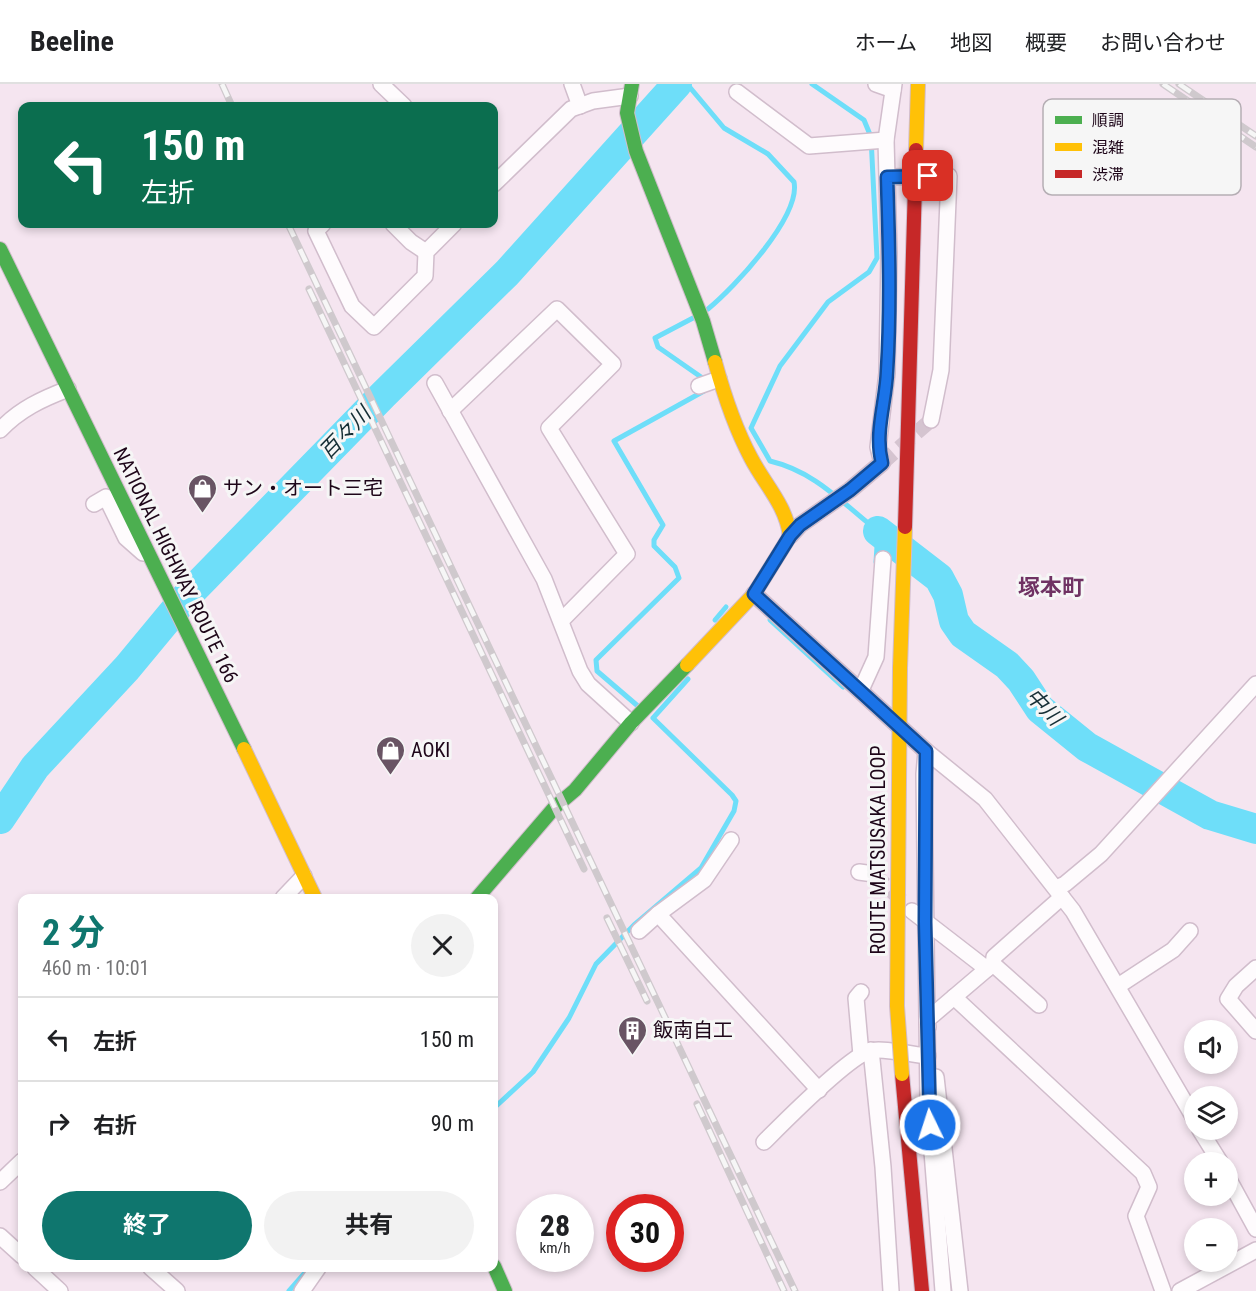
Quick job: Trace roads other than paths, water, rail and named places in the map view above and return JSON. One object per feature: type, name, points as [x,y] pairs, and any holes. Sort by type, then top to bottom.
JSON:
[{"type":"main road","name":"ROUTE MATSUSAKA LOOP","points":[[918,84],[898,765],[897,1006],[922,1291]]},
{"type":"main road","points":[[480,894],[555,807],[575,790],[639,715],[754,594],[790,536],[789,520],[783,508],[751,458],[727,405],[708,383],[704,321],[636,151],[628,119],[631,90]]},
{"type":"main road","name":"NATIONAL HIGHWAY ROUTE 166","points":[[0,249],[169,591],[313,894]]},
{"type":"main road","points":[[497,1272],[506,1291]]},
{"type":"street","points":[[381,84],[400,102]]},
{"type":"street","points":[[572,84],[580,106]]},
{"type":"street","points":[[790,536],[882,463],[878,447],[887,373],[889,253],[887,177],[883,140],[893,87],[876,84]]},
{"type":"street","points":[[498,180],[571,109],[631,90]]},
{"type":"street","points":[[737,92],[809,146],[883,140]]},
{"type":"street","points":[[887,177],[949,176],[941,370],[931,420]]},
{"type":"street","points":[[319,228],[316,231],[352,306],[374,327],[425,276],[426,252],[450,228]]},
{"type":"street","points":[[397,228],[411,242],[426,252]]},
{"type":"street","points":[[450,411],[557,309],[613,364],[549,428],[627,554],[561,621]]},
{"type":"street","points":[[435,383],[544,579],[574,659],[588,684],[639,715]]},
{"type":"street","points":[[0,430],[11,419],[37,401],[68,389]]},
{"type":"street","points":[[94,504],[106,497],[126,538],[155,565]]},
{"type":"street","points":[[861,690],[876,657],[883,559]]},
{"type":"street","points":[[754,594],[926,751],[985,799],[1059,892],[1118,986],[1184,1101]]},
{"type":"street","points":[[927,1020],[990,966],[994,957],[1065,884],[1101,854],[1256,684]]},
{"type":"street","points":[[926,751],[925,922],[928,1101],[944,1291]]},
{"type":"street","points":[[639,931],[704,880],[731,840]]},
{"type":"street","points":[[286,894],[304,876]]},
{"type":"street","points":[[912,911],[990,966],[1040,1005]]},
{"type":"street","points":[[658,914],[819,1089]]},
{"type":"street","points":[[1118,986],[1173,950],[1190,931]]},
{"type":"street","points":[[1256,968],[1236,986],[1228,999],[1256,1031]]},
{"type":"street","points":[[861,992],[856,998],[883,1167],[891,1291]]},
{"type":"street","points":[[954,997],[1143,1173],[1149,1187],[1136,1216],[1163,1291]]},
{"type":"street","points":[[927,1020],[939,1101],[960,1291]]},
{"type":"street","points":[[764,1142],[819,1089],[866,1053],[928,1056]]},
{"type":"street","points":[[0,1182],[18,1165]]},
{"type":"street","points":[[1238,1196],[1256,1229]]},
{"type":"street","points":[[0,1236],[18,1252]]},
{"type":"street","points":[[1180,1291],[1256,1250]]},
{"type":"street","points":[[39,1272],[60,1291]]},
{"type":"street","points":[[156,1272],[177,1291]]},
{"type":"street","points":[[302,1291],[315,1272]]},
{"type":"waterway","name":"百々川","points":[[0,819],[35,767],[127,668],[185,598],[383,395],[507,273],[677,84]]},
{"type":"waterway","points":[[687,84],[724,128],[768,154],[794,182],[793,196],[777,232],[748,269],[708,309]]},
{"type":"waterway","points":[[812,84],[864,120],[871,137],[877,258],[869,272],[828,302],[780,366],[751,428],[770,461],[786,466],[815,481],[878,531],[876,562]]},
{"type":"waterway","points":[[639,707],[597,671],[596,660],[679,578],[675,567],[654,546],[654,540],[663,525],[614,441],[704,391],[701,377],[658,347],[655,338],[693,318]]},
{"type":"waterway","name":"中川","points":[[878,531],[939,578],[948,595],[954,621],[963,634],[1007,665],[1021,680],[1040,709],[1087,747],[1210,815],[1256,829]]},
{"type":"waterway","points":[[715,620],[726,607]]},
{"type":"waterway","points":[[770,620],[843,687]]},
{"type":"waterway","points":[[498,1104],[533,1072],[569,1018],[596,964],[634,925],[701,868],[734,811],[736,801],[732,795],[653,718],[688,679]]},
{"type":"waterway","points":[[289,1291],[306,1272]]},
{"type":"tunnel","points":[[882,463],[931,420]]},
{"type":"tunnel","points":[[874,874],[902,901]]},
{"type":"railway","points":[[222,84],[230,102]]},
{"type":"railway","points":[[1163,84],[1185,99]]},
{"type":"railway","points":[[1179,84],[1201,99]]},
{"type":"railway","points":[[1241,126],[1256,136]]},
{"type":"railway","points":[[1241,137],[1256,147]]},
{"type":"railway","points":[[290,228],[795,1291]]},
{"type":"railway","points":[[309,289],[584,869]]},
{"type":"railway","points":[[607,918],[647,1001]]},
{"type":"railway","points":[[697,1104],[784,1291]]},
{"type":"place","name":"サン・オート三宅","points":[[202,514]]},
{"type":"place","name":"AOKI","points":[[390,776]]},
{"type":"place","name":"飯南自工","points":[[632,1056]]},
{"type":"district","name":"塚本町","points":[[1051,587]]}]
